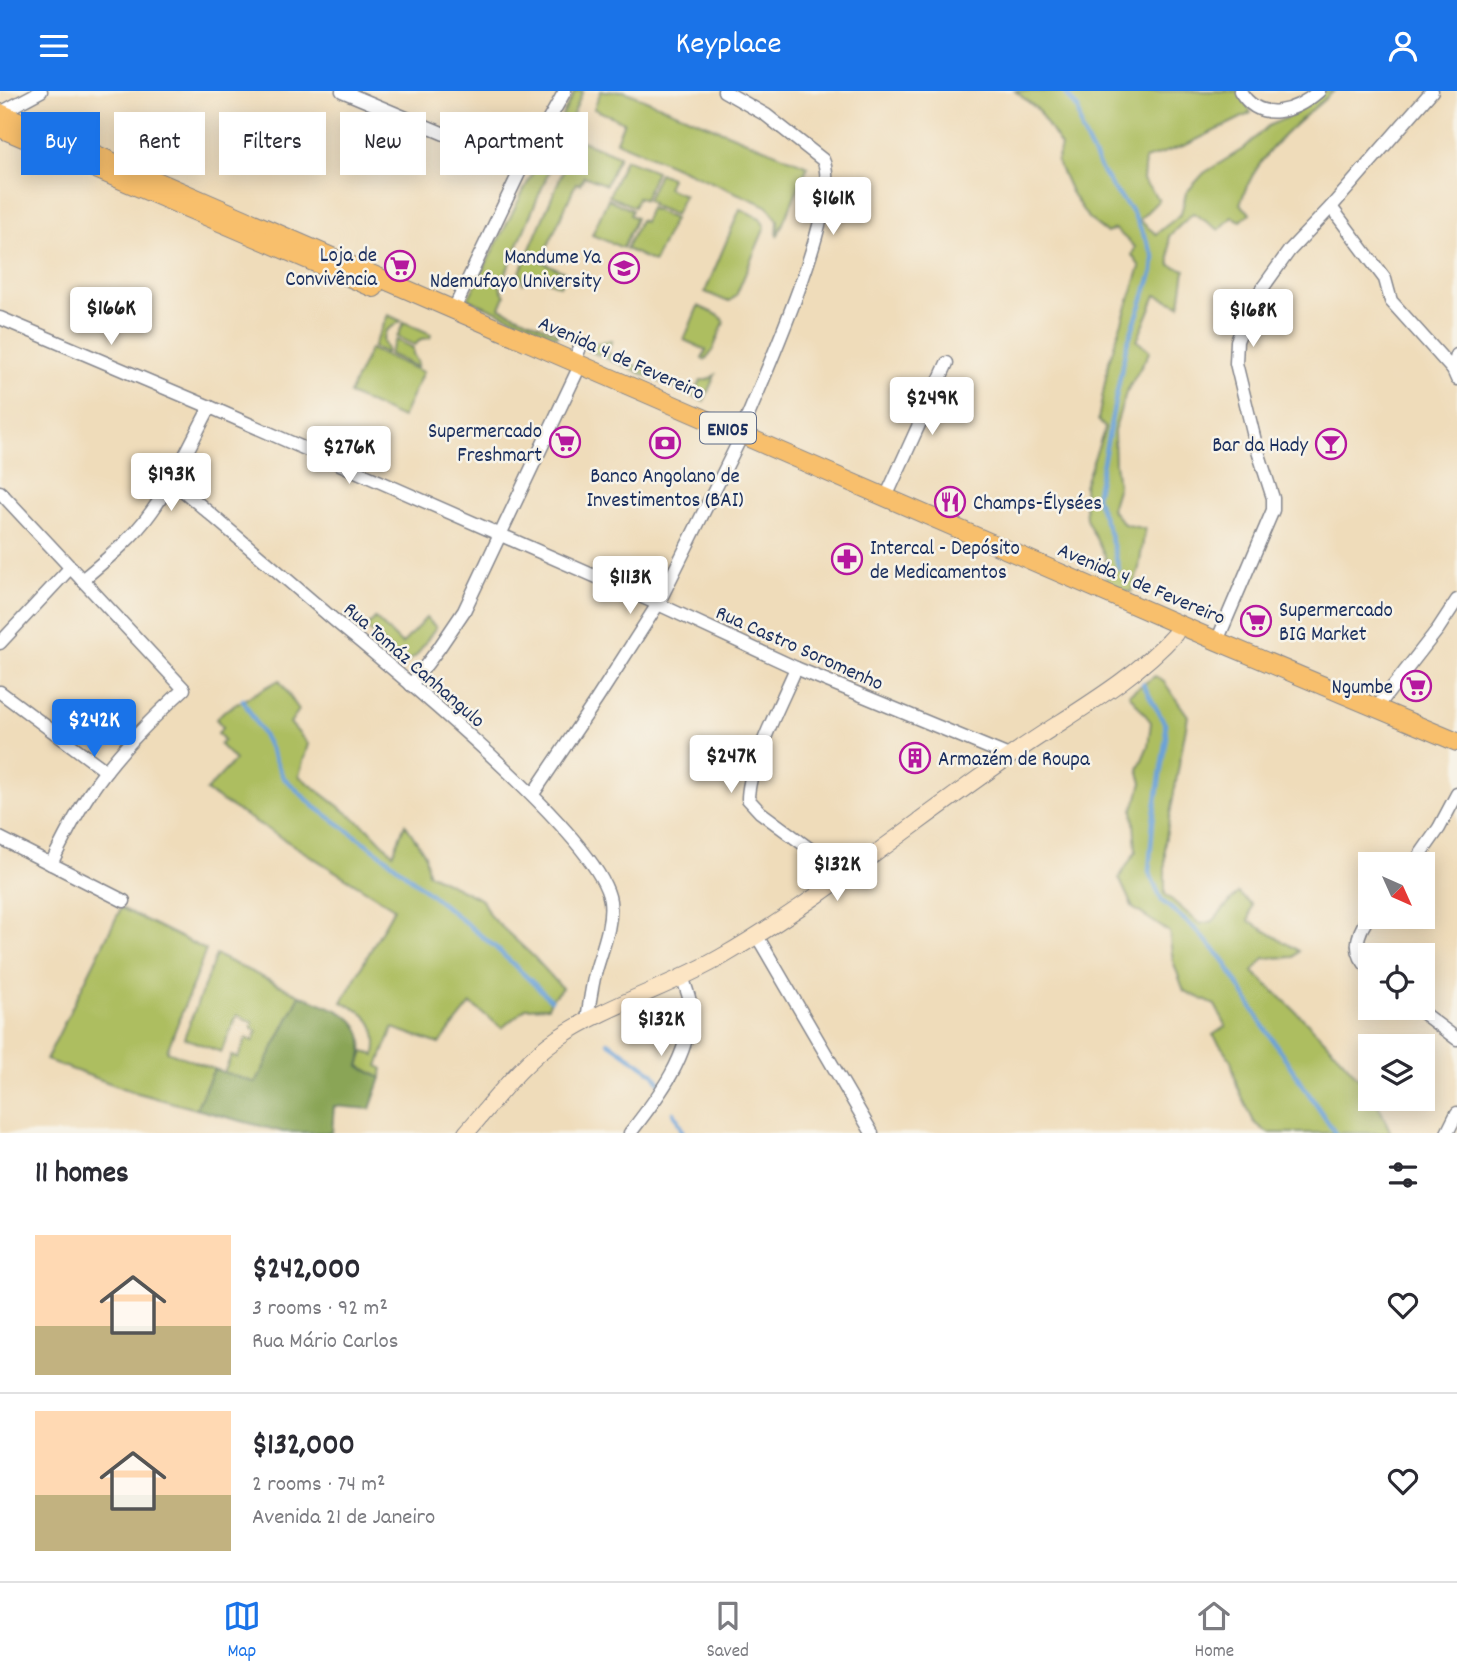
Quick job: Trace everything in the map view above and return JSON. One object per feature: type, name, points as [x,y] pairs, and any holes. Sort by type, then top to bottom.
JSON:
[{"type":"main road","name":"Avenida 4 de Fevereiro","points":[[0,113],[577,361],[739,438],[1175,633],[1457,754]]},
{"type":"main road","name":"Avenida 4 de Fevereiro","points":[[0,128],[577,361]]},
{"type":"main road","name":"Avenida 4 de Fevereiro","points":[[739,438],[887,497],[1457,742]]},
{"type":"main road","points":[[466,1133],[530,1061],[556,1039],[587,1020],[683,978],[757,936],[1009,756],[1155,656],[1175,633]]},
{"type":"street","points":[[0,113],[41,91]]},
{"type":"street","points":[[342,91],[440,132]]},
{"type":"street","points":[[553,112],[565,91]]},
{"type":"street","points":[[533,794],[658,604],[739,438],[813,249],[824,208],[826,169],[823,160],[766,115],[724,91]]},
{"type":"street","points":[[1240,91],[1254,107],[1274,113],[1297,107],[1319,91]]},
{"type":"street","points":[[1217,641],[1273,510],[1273,498],[1256,445],[1236,363],[1237,341],[1254,300],[1289,251],[1432,91]]},
{"type":"street","points":[[454,309],[518,175]]},
{"type":"street","points":[[1331,207],[1385,279],[1391,301],[1455,374]]},
{"type":"street","name":"Rua Castro Soromenho","points":[[0,318],[210,407],[658,604],[796,668],[1009,756]]},
{"type":"street","points":[[1455,374],[1457,355]]},
{"type":"street","points":[[411,685],[464,611],[502,536],[577,361]]},
{"type":"street","points":[[887,497],[947,363]]},
{"type":"street","points":[[82,580],[124,543],[150,514],[172,481],[210,407]]},
{"type":"street","name":"Rua Tomáz Canhangulo","points":[[172,481],[411,685],[533,794],[588,858],[603,880],[610,900],[610,919],[594,978],[587,1020]]},
{"type":"street","points":[[0,492],[184,689],[159,712],[106,771],[73,821],[51,864]]},
{"type":"street","points":[[0,643],[71,567]]},
{"type":"street","points":[[1377,707],[1438,629],[1457,600]]},
{"type":"street","points":[[796,668],[760,753],[748,788],[748,799],[760,812],[845,875]]},
{"type":"street","points":[[0,692],[106,771]]},
{"type":"street","points":[[1422,852],[1457,794]]},
{"type":"street","points":[[0,838],[124,901]]},
{"type":"street","points":[[1358,953],[1356,942],[1361,929]]},
{"type":"street","points":[[757,936],[872,1133]]},
{"type":"street","points":[[630,1133],[667,1084],[681,1055],[691,1007],[683,978]]},
{"type":"street","points":[[1432,1020],[1457,1039]]},
{"type":"street","points":[[1447,1133],[1457,1113]]},
{"type":"green space","points":[[575,91],[583,91],[574,112],[564,112]]},
{"type":"green space","points":[[601,91],[624,91],[808,166],[777,237],[778,220],[767,206],[616,141],[624,122],[594,109]]},
{"type":"green space","points":[[1015,91],[1241,91],[1251,113],[1186,145],[1145,159],[1143,180],[1159,200],[1139,220],[1156,234],[1181,214],[1186,193],[1204,173],[1243,149],[1268,126],[1295,114],[1319,91],[1334,91],[1291,128],[1266,155],[1247,186],[1240,204],[1250,213],[1241,221],[1232,217],[1219,230],[1193,213],[1169,236],[1170,265],[1185,270],[1180,305],[1156,295],[1137,341],[1150,351],[1126,393],[1114,431],[1118,486],[1111,509],[1124,524],[1145,529],[1139,568],[1131,593],[1105,583],[1108,572],[1105,556],[1086,519],[1084,486],[1105,428],[1098,420],[1109,361],[1140,267],[1132,255],[1135,247],[1115,229],[1107,233],[1088,218],[1071,192],[1057,161],[1061,146],[1037,109]]},
{"type":"green space","points":[[588,143],[619,156],[606,185],[584,176],[580,184],[576,183],[541,261],[566,273],[560,286],[528,273],[523,283],[520,272],[561,175],[588,175]]},
{"type":"green space","points":[[625,159],[656,171],[644,200],[638,197],[634,207],[609,196]]},
{"type":"green space","points":[[659,173],[671,178],[667,188],[684,195],[675,215],[651,205],[647,200]]},
{"type":"green space","points":[[532,175],[547,175],[500,287],[505,296],[500,308],[558,333],[557,337],[468,299]]},
{"type":"green space","points":[[608,199],[632,210],[630,215],[636,218],[623,248],[592,235]]},
{"type":"green space","points":[[650,208],[674,219],[654,262],[626,249],[640,220],[644,222]]},
{"type":"green space","points":[[740,209],[760,218],[765,227],[736,296],[726,301],[705,292]]},
{"type":"green space","points":[[698,306],[720,316],[724,322],[712,352],[705,360],[702,359],[706,350],[684,340]]},
{"type":"green space","points":[[388,315],[401,321],[386,331],[383,341],[386,353],[373,347]]},
{"type":"green space","points":[[404,322],[431,334],[430,338],[421,339],[415,345],[397,337]]},
{"type":"green space","points":[[396,340],[413,348],[417,367],[389,354]]},
{"type":"green space","points":[[612,340],[607,353],[695,392],[701,380],[715,375],[704,401],[587,350],[593,344]]},
{"type":"green space","points":[[370,349],[423,372],[402,418],[349,394]]},
{"type":"green space","points":[[375,618],[402,644],[426,618],[436,627],[416,656],[407,662],[401,660],[366,628]]},
{"type":"green space","points":[[1155,676],[1164,682],[1188,716],[1165,842],[1165,894],[1200,924],[1213,921],[1238,893],[1252,905],[1249,921],[1299,951],[1294,957],[1264,958],[1253,972],[1314,1030],[1357,1076],[1358,1111],[1381,1111],[1391,1133],[1268,1133],[1254,1122],[1237,1086],[1231,1060],[1213,1035],[1226,1026],[1215,1005],[1184,991],[1173,961],[1169,932],[1133,908],[1119,878],[1136,851],[1133,809],[1142,783],[1138,769],[1148,746],[1151,722],[1129,694]]},
{"type":"green space","points":[[279,680],[299,710],[290,723],[308,744],[299,776],[371,831],[393,854],[405,824],[425,854],[428,873],[482,900],[490,916],[534,957],[562,988],[548,1007],[526,1008],[502,1028],[471,1004],[439,1044],[393,1028],[378,1066],[383,1069],[381,1078],[359,1066],[364,1052],[375,1055],[374,1028],[359,1011],[342,1002],[394,908],[206,791],[235,760],[220,745],[224,740],[218,733],[223,727],[216,719],[224,711]]},
{"type":"green space","points":[[121,908],[206,950],[167,1051],[214,1069],[196,1109],[134,1092],[46,1060]]},
{"type":"green space","points":[[216,955],[300,995],[256,1083],[224,1073],[231,1056],[238,1058],[246,1038],[253,1041],[257,1031],[251,1028],[253,1022],[237,1015],[221,1052],[184,1038]]},
{"type":"green space","points":[[300,995],[339,1011],[357,1026],[362,1049],[359,1066],[381,1078],[370,1109],[334,1106],[332,1133],[283,1132],[196,1109],[214,1069],[256,1083]]},
{"type":"waterway","points":[[1064,91],[1078,109],[1082,131],[1100,168],[1132,211],[1154,257],[1153,271],[1126,347],[1096,497],[1119,569]]},
{"type":"waterway","points":[[1143,684],[1165,724],[1166,737],[1153,821],[1149,872],[1162,901],[1194,928],[1223,959],[1260,1021],[1335,1133]]},
{"type":"waterway","points":[[243,700],[283,777],[315,807],[385,857],[495,947],[551,1000]]},
{"type":"waterway","points":[[608,1042],[653,1073],[661,1085]]},
{"type":"waterway","points":[[674,1112],[683,1133]]},
{"type":"place","name":"Loja de Convivência","points":[[400,266]]},
{"type":"place","name":"Mandume Ya Ndemufayo University","points":[[624,268]]},
{"type":"place","name":"Supermercado Freshmart","points":[[565,442]]},
{"type":"place","name":"Banco Angolano de Investimentos (BAI)","points":[[665,443]]},
{"type":"place","name":"Bar da Hady","points":[[1331,444]]},
{"type":"place","name":"Champs-Élysées","points":[[950,502]]},
{"type":"place","name":"Intercal - Depósito de Medicamentos","points":[[847,559]]},
{"type":"place","name":"Supermercado BIG Market","points":[[1256,621]]},
{"type":"place","name":"Ngumbe","points":[[1416,686]]},
{"type":"place","name":"Armazém de Roupa","points":[[915,758]]}]
